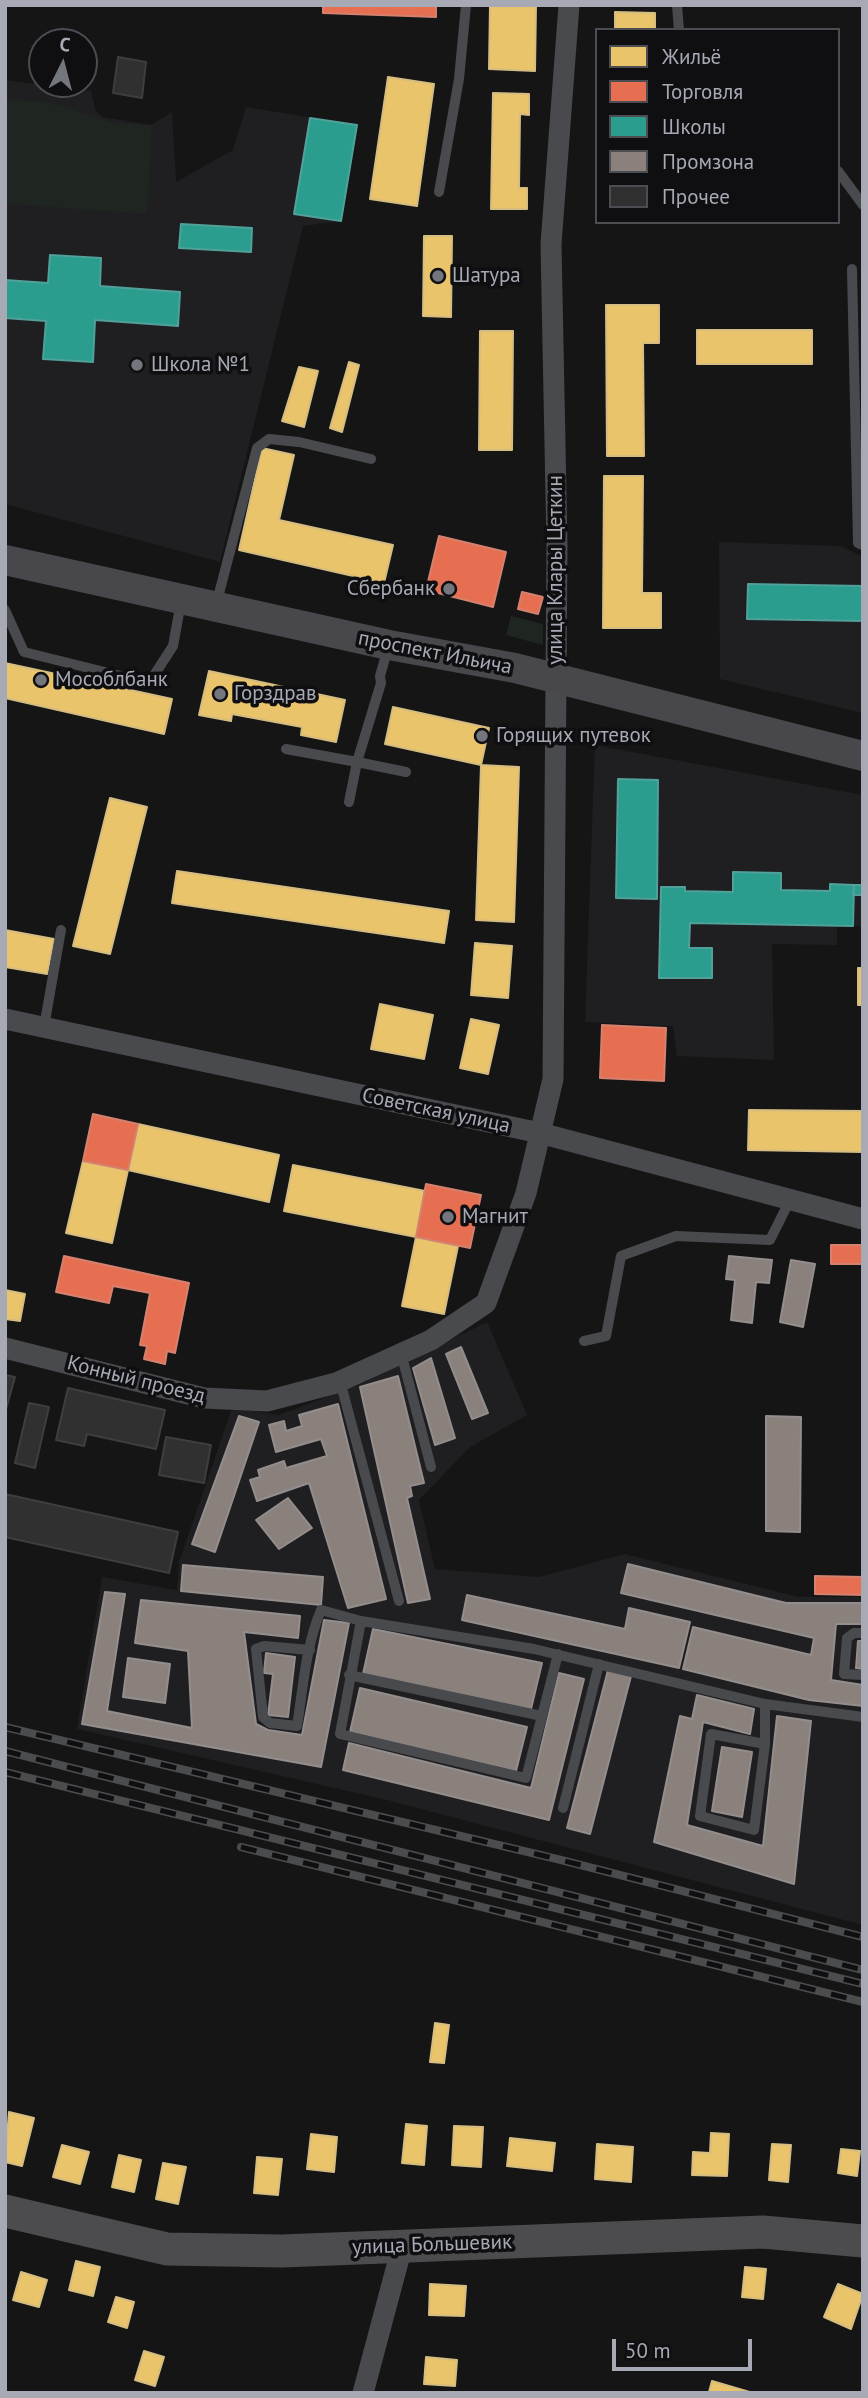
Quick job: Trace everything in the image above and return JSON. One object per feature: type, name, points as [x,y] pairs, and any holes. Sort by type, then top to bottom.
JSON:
[{"type":"main road","name":"улица Большевик","points":[[5,2211],[167,2249],[282,2251],[763,2232],[863,2242]]},
{"type":"street","name":"улица Клары Цеткин","points":[[540,1133],[553,1079],[557,545],[551,244],[569,5]]},
{"type":"street","name":"проспект Ильича","points":[[5,560],[389,645],[556,677],[863,756]]},
{"type":"street","name":"Советская улица","points":[[5,1019],[540,1133],[863,1219]]},
{"type":"street","name":"Конный проезд","points":[[5,1348],[204,1398],[267,1401],[340,1381],[431,1340],[486,1303],[526,1193],[540,1133]]},
{"type":"street","points":[[363,2393],[402,2246]]},
{"type":"lane","points":[[439,192],[459,79],[466,5]]},
{"type":"lane","points":[[677,5],[679,28]]},
{"type":"lane","points":[[840,174],[863,205]]},
{"type":"lane","points":[[852,269],[858,543],[863,545]]},
{"type":"lane","points":[[216,605],[257,448],[269,439],[371,458]]},
{"type":"lane","points":[[5,610],[24,652],[149,682],[173,646],[181,599]]},
{"type":"lane","points":[[349,802],[357,762],[381,683],[380,676],[389,645]]},
{"type":"lane","points":[[286,749],[406,772]]},
{"type":"lane","points":[[44,1027],[61,930]]},
{"type":"lane","points":[[584,1342],[606,1336],[621,1256],[676,1236],[770,1240],[790,1200]]},
{"type":"lane","points":[[401,1353],[431,1467]]},
{"type":"lane","points":[[340,1381],[399,1601]]},
{"type":"lane","points":[[310,1650],[264,1646],[256,1648],[263,1717],[270,1723],[297,1726],[310,1650],[321,1610],[361,1621],[558,1654],[765,1704],[863,1717]]},
{"type":"lane","points":[[361,1621],[340,1734],[526,1778],[558,1654]]},
{"type":"lane","points":[[863,1633],[854,1633],[847,1638],[844,1674],[863,1675]]},
{"type":"lane","points":[[563,1808],[598,1664]]},
{"type":"lane","points":[[349,1675],[542,1716]]},
{"type":"lane","points":[[765,1704],[765,1744],[754,1830],[699,1816],[711,1734],[765,1744]]},
{"type":"shaded area","name":"Школа №1","points":[[5,80],[28,83],[28,98],[93,98],[96,111],[102,117],[151,125],[172,112],[176,182],[233,150],[246,107],[357,125],[341,221],[303,226],[220,562],[5,504]]},
{"type":"shaded area","points":[[5,99],[51,103],[114,123],[152,125],[147,214],[5,204]]},
{"type":"shaded area","points":[[719,542],[841,546],[863,557],[863,713],[720,679]]},
{"type":"shaded area","points":[[511,616],[543,624],[543,645],[506,635]]},
{"type":"shaded area","points":[[595,745],[863,795],[863,926],[837,926],[837,945],[772,944],[774,1060],[677,1056],[673,1026],[585,1022]]},
{"type":"shaded area","points":[[487,1322],[527,1415],[470,1447],[419,1500],[435,1569],[539,1577],[625,1554],[798,1597],[863,1597],[863,1925],[387,1800],[77,1729],[102,1577],[177,1590],[179,1562],[232,1408],[279,1415],[358,1385]]},
{"type":"building: Жильё","points":[[490,5],[536,5],[535,71],[489,69]]},
{"type":"building: Жильё","points":[[615,12],[655,13],[655,28],[615,28]]},
{"type":"building: Жильё","points":[[388,77],[434,84],[417,206],[370,199]]},
{"type":"building: Жильё","points":[[493,93],[529,94],[529,115],[520,114],[519,188],[527,188],[527,209],[491,209]]},
{"type":"building: Жильё","name":"Шатура","points":[[424,236],[452,236],[451,317],[423,316]]},
{"type":"building: Жильё","points":[[606,305],[659,305],[659,343],[643,343],[644,456],[607,456]]},
{"type":"building: Жильё","points":[[697,330],[812,330],[812,364],[697,364]]},
{"type":"building: Жильё","points":[[480,331],[513,331],[512,450],[479,450]]},
{"type":"building: Жильё","points":[[349,362],[359,365],[342,432],[330,428]]},
{"type":"building: Жильё","points":[[299,367],[318,371],[304,427],[282,421]]},
{"type":"building: Жильё","points":[[262,448],[294,455],[279,520],[393,545],[384,583],[239,550]]},
{"type":"building: Жильё","points":[[604,476],[643,476],[642,593],[661,593],[661,628],[603,628]]},
{"type":"building: Жильё","points":[[5,663],[172,699],[164,734],[5,698]]},
{"type":"building: Жильё","points":[[209,671],[345,700],[336,742],[301,735],[302,727],[232,714],[231,721],[199,715]]},
{"type":"building: Жильё","points":[[393,707],[489,728],[481,765],[385,744]]},
{"type":"building: Жильё","points":[[481,765],[519,767],[514,922],[476,920]]},
{"type":"building: Жильё","points":[[110,798],[147,807],[110,954],[73,946]]},
{"type":"building: Жильё","points":[[177,871],[449,911],[444,943],[172,903]]},
{"type":"building: Жильё","points":[[5,930],[54,939],[47,974],[5,967]]},
{"type":"building: Жильё","points":[[475,943],[512,946],[508,998],[471,995]]},
{"type":"building: Жильё","points":[[858,968],[863,968],[863,1005],[858,1005]]},
{"type":"building: Жильё","points":[[380,1004],[433,1015],[424,1059],[371,1049]]},
{"type":"building: Жильё","points":[[471,1019],[499,1025],[488,1074],[460,1068]]},
{"type":"building: Жильё","points":[[749,1110],[863,1111],[863,1152],[748,1150]]},
{"type":"building: Жильё","points":[[138,1124],[279,1155],[269,1202],[128,1170]]},
{"type":"building: Жильё","points":[[83,1161],[128,1170],[112,1243],[66,1233]]},
{"type":"building: Жильё","points":[[293,1165],[425,1191],[416,1237],[284,1211]]},
{"type":"building: Жильё","points":[[416,1237],[458,1246],[444,1314],[402,1306]]},
{"type":"building: Жильё","points":[[5,1290],[25,1294],[20,1321],[5,1319]]},
{"type":"building: Жильё","points":[[435,2023],[449,2025],[444,2063],[430,2062]]},
{"type":"building: Жильё","points":[[9,2112],[34,2118],[22,2166],[5,2162]]},
{"type":"building: Жильё","points":[[406,2124],[427,2126],[424,2165],[402,2163]]},
{"type":"building: Жильё","points":[[454,2126],[483,2127],[481,2167],[452,2165]]},
{"type":"building: Жильё","points":[[711,2133],[729,2134],[727,2176],[692,2175],[693,2152],[710,2153]]},
{"type":"building: Жильё","points":[[311,2134],[337,2137],[334,2172],[307,2169]]},
{"type":"building: Жильё","points":[[510,2138],[555,2143],[552,2171],[507,2166]]},
{"type":"building: Жильё","points":[[597,2144],[633,2147],[631,2182],[595,2179]]},
{"type":"building: Жильё","points":[[772,2144],[791,2145],[788,2182],[769,2180]]},
{"type":"building: Жильё","points":[[62,2145],[89,2152],[80,2184],[53,2177]]},
{"type":"building: Жильё","points":[[841,2149],[860,2151],[857,2176],[838,2173]]},
{"type":"building: Жильё","points":[[119,2155],[141,2160],[134,2192],[112,2187]]},
{"type":"building: Жильё","points":[[257,2157],[282,2159],[278,2195],[254,2193]]},
{"type":"building: Жильё","points":[[163,2163],[186,2167],[178,2204],[156,2199]]},
{"type":"building: Жильё","points":[[76,2261],[100,2267],[93,2296],[69,2290]]},
{"type":"building: Жильё","points":[[745,2267],[766,2269],[763,2299],[742,2297]]},
{"type":"building: Жильё","points":[[21,2272],[47,2280],[39,2307],[13,2300]]},
{"type":"building: Жильё","points":[[430,2284],[466,2286],[464,2316],[429,2315]]},
{"type":"building: Жильё","points":[[838,2284],[863,2294],[851,2329],[824,2317]]},
{"type":"building: Жильё","points":[[116,2297],[134,2302],[127,2328],[108,2322]]},
{"type":"building: Жильё","points":[[144,2351],[164,2357],[155,2386],[135,2380]]},
{"type":"building: Жильё","points":[[426,2357],[457,2360],[455,2386],[424,2384]]},
{"type":"building: Жильё","points":[[712,2381],[753,2393],[712,2393],[709,2392]]},
{"type":"building: Торговля","points":[[323,5],[436,5],[436,17],[323,13]]},
{"type":"building: Торговля","points":[[439,536],[506,552],[493,607],[426,590]]},
{"type":"building: Торговля","points":[[522,592],[543,597],[538,614],[518,609]]},
{"type":"building: Торговля","points":[[602,1025],[666,1028],[664,1081],[600,1078]]},
{"type":"building: Торговля","points":[[93,1114],[138,1124],[128,1170],[83,1161]]},
{"type":"building: Торговля","points":[[426,1184],[481,1195],[470,1248],[416,1237]]},
{"type":"building: Торговля","points":[[831,1245],[863,1245],[863,1264],[831,1264]]},
{"type":"building: Торговля","points":[[64,1256],[189,1283],[175,1353],[167,1351],[165,1364],[144,1359],[147,1346],[140,1345],[150,1293],[113,1286],[109,1303],[56,1292]]},
{"type":"building: Торговля","points":[[815,1576],[863,1577],[863,1595],[815,1594]]},
{"type":"building: Школы","points":[[310,118],[357,125],[341,221],[294,214]]},
{"type":"building: Школы","points":[[181,224],[252,228],[251,252],[179,248]]},
{"type":"building: Школы","points":[[50,255],[101,258],[100,286],[180,292],[178,326],[95,320],[93,362],[43,359],[46,321],[5,318],[5,280],[48,283]]},
{"type":"building: Школы","points":[[748,584],[863,586],[863,621],[747,619]]},
{"type":"building: Школы","points":[[618,779],[658,780],[657,899],[616,898]]},
{"type":"building: Школы","points":[[733,872],[781,873],[781,890],[830,891],[830,884],[854,885],[853,926],[690,923],[689,948],[712,948],[712,978],[659,978],[661,887],[685,887],[685,891],[733,892]]},
{"type":"building: Школы","points":[[854,885],[863,885],[863,895],[853,895]]},
{"type":"building: Промзона","points":[[729,1256],[772,1260],[769,1283],[756,1282],[752,1323],[731,1320],[735,1280],[726,1279]]},
{"type":"building: Промзона","points":[[791,1260],[815,1264],[803,1327],[780,1322]]},
{"type":"building: Промзона","points":[[461,1347],[488,1413],[472,1419],[446,1354]]},
{"type":"building: Промзона","points":[[431,1358],[455,1438],[435,1445],[413,1368]]},
{"type":"building: Промзона","points":[[398,1376],[424,1483],[410,1486],[412,1496],[407,1498],[430,1599],[408,1603],[360,1387]]},
{"type":"building: Промзона","points":[[338,1404],[386,1599],[348,1608],[309,1483],[257,1501],[250,1480],[260,1477],[258,1470],[284,1461],[286,1468],[327,1456],[321,1439],[276,1452],[269,1425],[284,1421],[286,1431],[302,1426],[299,1415]]},
{"type":"building: Промзона","points":[[239,1416],[259,1422],[215,1552],[192,1544]]},
{"type":"building: Промзона","points":[[766,1416],[801,1417],[800,1532],[766,1531]]},
{"type":"building: Промзона","points":[[288,1498],[312,1528],[279,1549],[256,1520]]},
{"type":"building: Промзона","points":[[628,1564],[786,1603],[863,1603],[863,1624],[836,1624],[831,1680],[863,1685],[863,1706],[809,1700],[683,1669],[693,1627],[811,1655],[814,1638],[621,1593]]},
{"type":"building: Промзона","points":[[183,1565],[323,1577],[321,1605],[181,1591]]},
{"type":"building: Промзона","points":[[105,1592],[125,1594],[107,1711],[192,1728],[188,1651],[135,1643],[141,1600],[300,1616],[298,1638],[244,1632],[256,1724],[268,1730],[302,1735],[324,1620],[349,1623],[321,1767],[82,1724]]},
{"type":"building: Промзона","points":[[467,1595],[625,1629],[629,1608],[690,1622],[679,1668],[462,1620]]},
{"type":"building: Промзона","points":[[373,1629],[542,1663],[531,1709],[363,1674]]},
{"type":"building: Промзона","points":[[858,1641],[863,1641],[863,1669],[856,1668]]},
{"type":"building: Промзона","points":[[266,1653],[295,1657],[288,1717],[268,1715],[273,1674],[264,1673]]},
{"type":"building: Промзона","points":[[128,1658],[170,1664],[165,1703],[123,1697]]},
{"type":"building: Промзона","points":[[608,1670],[631,1676],[590,1834],[567,1828]]},
{"type":"building: Промзона","points":[[559,1673],[584,1679],[549,1820],[343,1770],[349,1743],[531,1788]]},
{"type":"building: Промзона","points":[[360,1688],[527,1727],[516,1771],[350,1732]]},
{"type":"building: Промзона","points":[[697,1695],[754,1709],[750,1734],[703,1722],[687,1825],[763,1846],[777,1716],[811,1721],[794,1884],[654,1842],[680,1716],[692,1719]]},
{"type":"building: Промзона","points":[[722,1747],[752,1752],[742,1817],[712,1811]]},
{"type":"building: Прочее","points":[[118,57],[146,62],[142,98],[113,93]]},
{"type":"building: Прочее","points":[[5,1375],[15,1377],[5,1413]]},
{"type":"building: Прочее","points":[[68,1388],[165,1410],[156,1449],[87,1434],[84,1446],[56,1440]]},
{"type":"building: Прочее","points":[[29,1403],[49,1407],[35,1468],[15,1463]]},
{"type":"building: Прочее","points":[[166,1437],[211,1445],[204,1483],[159,1475]]},
{"type":"building: Прочее","points":[[5,1494],[178,1532],[169,1573],[5,1537]]},
{"type":"railway","points":[[5,1727],[557,1859],[863,1937]]},
{"type":"railway","points":[[5,1751],[863,1970]]},
{"type":"railway","points":[[5,1772],[863,1984]]},
{"type":"railway","points":[[241,1847],[863,2002]]},
{"type":"place","name":"Шатура","points":[[438,276]]},
{"type":"place","name":"Школа №1","points":[[137,365]]},
{"type":"place","name":"Сбербанк","points":[[449,589]]},
{"type":"place","name":"Мособлбанк","points":[[41,680]]},
{"type":"place","name":"Горздрав","points":[[220,694]]},
{"type":"place","name":"Горящих путевок","points":[[482,736]]},
{"type":"place","name":"Магнит","points":[[448,1217]]}]
